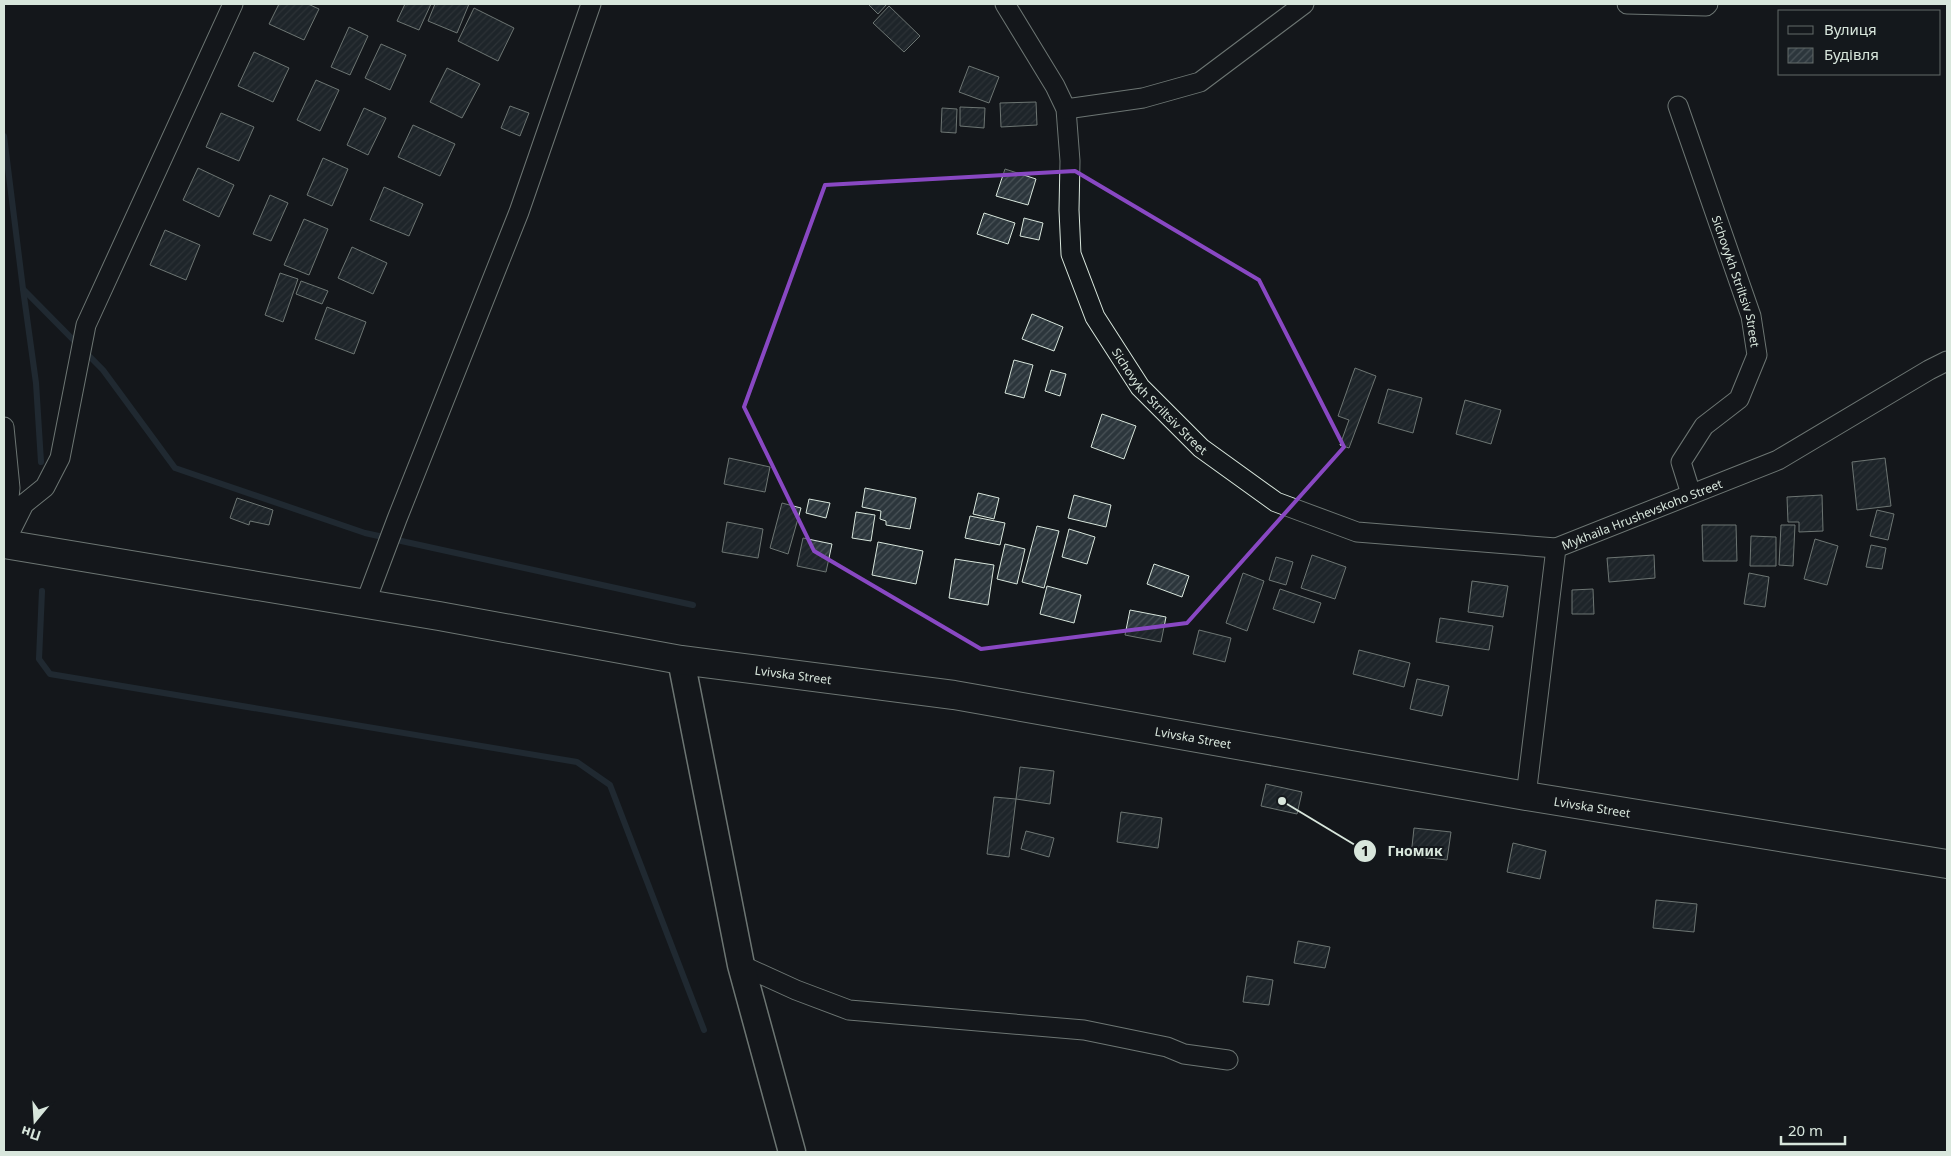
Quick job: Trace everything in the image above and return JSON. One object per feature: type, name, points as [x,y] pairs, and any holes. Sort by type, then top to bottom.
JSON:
[{"type":"main road","name":"Lvivska Street","points":[[4,544],[439,616],[681,660],[954,695],[1526,796],[1947,864]]},
{"type":"street","points":[[365,604],[520,212],[591,4]]},
{"type":"street","name":"Sichovykh Striltsiv Street","points":[[1005,4],[1055,86],[1066,109],[1070,161],[1069,210],[1071,254],[1092,308],[1140,387],[1201,448],[1276,502],[1357,532],[1556,548]]},
{"type":"street","points":[[1066,109],[1143,98],[1200,82],[1304,4]]},
{"type":"street","points":[[1627,4],[1706,6],[1708,4]]},
{"type":"street","points":[[4,544],[24,504],[45,487],[60,458],[86,325],[231,5]]},
{"type":"street","name":"Sichovykh Striltsiv Street","points":[[1678,106],[1751,316],[1757,355],[1739,399],[1704,426],[1681,462],[1692,494]]},
{"type":"street","name":"Mykhaila Hrushevskoho Street","points":[[1526,796],[1556,548],[1778,460],[1947,361]]},
{"type":"street","points":[[4,428],[10,488],[4,544]]},
{"type":"street","points":[[681,660],[741,965],[792,1152]]},
{"type":"street","points":[[741,965],[796,990],[850,1010],[1084,1030],[1167,1047],[1184,1054],[1228,1060]]},
{"type":"highlighted area","points":[[1075,171],[1259,280],[1344,447],[1187,623],[981,649],[814,551],[744,407],[825,185]]},
{"type":"building","points":[[279,4],[308,4],[319,9],[304,40],[269,24]]},
{"type":"building","points":[[405,4],[431,4],[419,30],[397,21]]},
{"type":"building","points":[[435,4],[469,4],[457,33],[428,21]]},
{"type":"building","points":[[868,4],[887,4],[878,14]]},
{"type":"building","points":[[889,6],[920,36],[904,52],[873,23]]},
{"type":"building","points":[[474,8],[514,28],[498,61],[458,41]]},
{"type":"building","points":[[349,27],[368,36],[350,75],[331,67]]},
{"type":"building","points":[[381,44],[406,55],[390,90],[365,78]]},
{"type":"building","points":[[254,52],[289,68],[273,102],[238,86]]},
{"type":"building","points":[[969,66],[999,77],[989,103],[959,92]]},
{"type":"building","points":[[447,68],[480,84],[462,118],[430,102]]},
{"type":"building","points":[[316,80],[339,90],[320,131],[297,120]]},
{"type":"building","points":[[1036,102],[1037,125],[1001,127],[1000,103]]},
{"type":"building","points":[[510,106],[529,113],[520,136],[501,128]]},
{"type":"building","points":[[960,107],[985,108],[984,128],[960,126]]},
{"type":"building","points":[[364,108],[386,118],[368,155],[347,145]]},
{"type":"building","points":[[942,108],[957,109],[956,133],[941,132]]},
{"type":"building","points":[[221,113],[254,127],[239,161],[206,147]]},
{"type":"building","points":[[413,125],[455,144],[440,176],[398,157]]},
{"type":"building","points":[[323,158],[348,169],[332,206],[307,195]]},
{"type":"building","points":[[198,168],[234,185],[219,217],[183,200]]},
{"type":"building","points":[[1005,169],[1036,179],[1028,205],[996,196]]},
{"type":"building","points":[[384,187],[423,204],[409,236],[370,220]]},
{"type":"building","points":[[270,195],[288,203],[271,241],[253,234]]},
{"type":"building","points":[[984,213],[1015,223],[1008,244],[977,234]]},
{"type":"building","points":[[1024,218],[1043,223],[1039,240],[1020,236]]},
{"type":"building","points":[[304,219],[328,229],[309,275],[284,265]]},
{"type":"building","points":[[165,230],[200,245],[186,280],[150,265]]},
{"type":"building","points":[[352,247],[387,263],[373,294],[338,278]]},
{"type":"building","points":[[280,273],[298,279],[283,322],[265,315]]},
{"type":"building","points":[[301,281],[328,291],[322,304],[296,294]]},
{"type":"building","points":[[327,307],[366,322],[354,354],[315,339]]},
{"type":"building","points":[[1032,314],[1063,327],[1054,351],[1022,339]]},
{"type":"building","points":[[1014,360],[1033,365],[1024,398],[1005,393]]},
{"type":"building","points":[[1355,368],[1376,376],[1349,448],[1340,445],[1349,420],[1338,416]]},
{"type":"building","points":[[1051,370],[1066,374],[1060,396],[1045,391]]},
{"type":"building","points":[[1388,389],[1422,398],[1413,433],[1378,423]]},
{"type":"building","points":[[1465,400],[1501,410],[1491,444],[1456,434]]},
{"type":"building","points":[[1102,414],[1136,426],[1124,459],[1091,447]]},
{"type":"building","points":[[729,458],[770,467],[765,492],[724,484]]},
{"type":"building","points":[[1885,458],[1891,506],[1857,510],[1852,462]]},
{"type":"building","points":[[865,488],[916,498],[910,529],[886,525],[886,521],[880,519],[881,511],[862,507]]},
{"type":"building","points":[[978,493],[999,498],[994,519],[973,514]]},
{"type":"building","points":[[1074,495],[1111,505],[1106,527],[1068,518]]},
{"type":"building","points":[[1822,495],[1823,531],[1799,532],[1799,522],[1788,522],[1787,497]]},
{"type":"building","points":[[237,498],[273,510],[269,525],[250,521],[249,525],[230,518]]},
{"type":"building","points":[[809,499],[830,503],[826,518],[806,513]]},
{"type":"building","points":[[782,503],[801,508],[788,554],[770,548]]},
{"type":"building","points":[[1877,510],[1894,514],[1888,540],[1870,536]]},
{"type":"building","points":[[856,512],[875,515],[871,541],[852,538]]},
{"type":"building","points":[[970,516],[1005,523],[1000,545],[965,538]]},
{"type":"building","points":[[727,522],[763,529],[758,558],[722,552]]},
{"type":"building","points":[[1702,525],[1736,525],[1737,561],[1703,561]]},
{"type":"building","points":[[1781,525],[1795,525],[1793,566],[1779,565]]},
{"type":"building","points":[[1037,526],[1059,531],[1044,588],[1022,582]]},
{"type":"building","points":[[1069,529],[1095,537],[1087,564],[1062,557]]},
{"type":"building","points":[[1751,536],[1776,537],[1776,566],[1750,566]]},
{"type":"building","points":[[803,538],[832,544],[826,572],[797,566]]},
{"type":"building","points":[[1815,539],[1838,546],[1827,585],[1804,579]]},
{"type":"building","points":[[878,542],[923,551],[916,584],[872,575]]},
{"type":"building","points":[[1005,544],[1025,549],[1017,584],[997,579]]},
{"type":"building","points":[[1871,545],[1886,548],[1882,569],[1866,567]]},
{"type":"building","points":[[1312,555],[1346,567],[1335,599],[1301,588]]},
{"type":"building","points":[[1654,555],[1655,578],[1609,582],[1607,558]]},
{"type":"building","points":[[1276,557],[1293,562],[1286,585],[1269,580]]},
{"type":"building","points":[[955,559],[994,565],[988,605],[949,598]]},
{"type":"building","points":[[1154,564],[1189,576],[1182,597],[1147,584]]},
{"type":"building","points":[[1243,573],[1264,581],[1247,631],[1226,623]]},
{"type":"building","points":[[1749,573],[1769,577],[1765,607],[1744,604]]},
{"type":"building","points":[[1472,581],[1508,586],[1503,617],[1468,612]]},
{"type":"building","points":[[1047,586],[1081,595],[1074,623],[1040,614]]},
{"type":"building","points":[[1280,589],[1321,603],[1314,623],[1273,609]]},
{"type":"building","points":[[1593,589],[1594,614],[1572,614],[1572,590]]},
{"type":"building","points":[[1130,610],[1166,617],[1161,642],[1125,635]]},
{"type":"building","points":[[1440,618],[1493,626],[1489,650],[1436,642]]},
{"type":"building","points":[[1199,630],[1231,638],[1225,662],[1193,654]]},
{"type":"building","points":[[1359,650],[1410,663],[1404,687],[1353,674]]},
{"type":"building","points":[[1417,679],[1449,686],[1442,716],[1410,709]]},
{"type":"building","points":[[1020,767],[1054,771],[1050,804],[1016,799]]},
{"type":"building","points":[[1266,784],[1302,792],[1297,814],[1261,806]]},
{"type":"building","points":[[994,797],[1016,799],[1009,857],[987,854]]},
{"type":"building","points":[[1121,812],[1162,818],[1158,848],[1117,842]]},
{"type":"building","points":[[1414,828],[1451,832],[1447,860],[1411,856]]},
{"type":"building","points":[[1026,831],[1054,838],[1049,857],[1021,849]]},
{"type":"building","points":[[1513,843],[1546,851],[1540,879],[1507,872]]},
{"type":"building","points":[[1656,900],[1697,904],[1694,932],[1653,928]]},
{"type":"building","points":[[1298,941],[1330,947],[1325,968],[1294,963]]},
{"type":"building","points":[[1247,976],[1273,980],[1269,1005],[1243,1002]]},
{"type":"waterway","points":[[4,136],[23,289],[103,370],[175,468],[365,533],[693,605]]},
{"type":"waterway","points":[[23,289],[36,383],[41,462]]},
{"type":"waterway","points":[[42,591],[39,659],[50,674],[577,762],[610,785],[704,1030]]},
{"type":"place","name":"Гномик","points":[[1282,801]]}]
